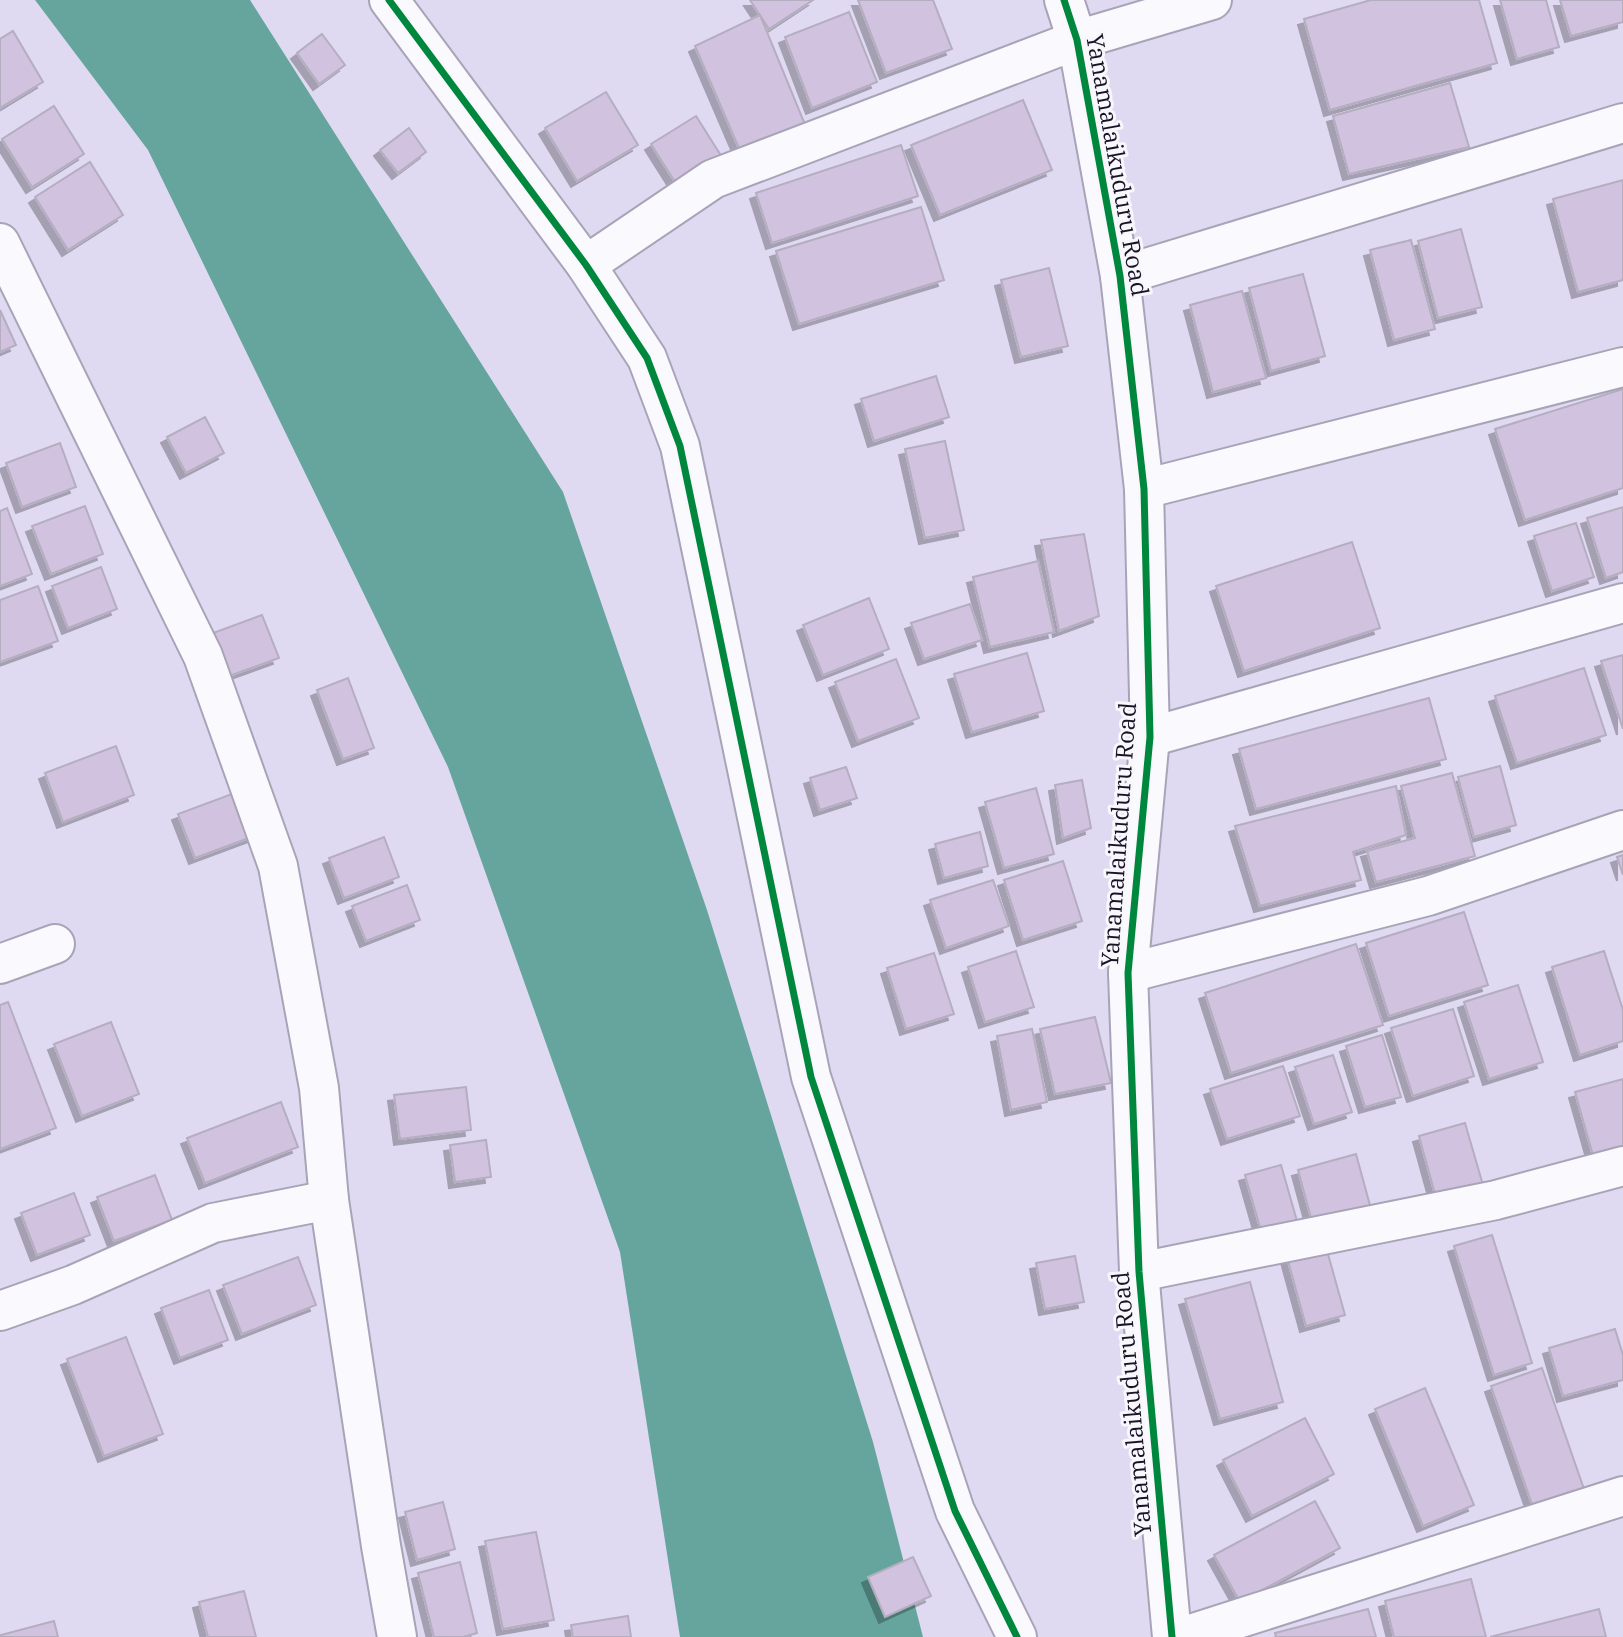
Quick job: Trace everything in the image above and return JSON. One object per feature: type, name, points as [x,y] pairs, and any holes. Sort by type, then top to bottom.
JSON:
[{"type":"street","points":[[389,0],[586,265],[647,358],[680,446],[811,1077],[955,1511],[1017,1637]]},
{"type":"street","name":"Yanamalaikuduru Road","points":[[1064,0],[1077,40],[1121,276],[1144,489],[1150,737],[1128,973],[1139,1272],[1172,1637]]},
{"type":"street","points":[[586,265],[713,179],[1077,40],[1212,0]]},
{"type":"street","points":[[1121,276],[1623,123]]},
{"type":"street","points":[[0,243],[203,656],[278,866],[319,1088],[329,1200],[397,1637]]},
{"type":"street","points":[[1144,489],[1623,367]]},
{"type":"street","points":[[1150,737],[1623,603]]},
{"type":"street","points":[[1128,973],[1428,896],[1623,830]]},
{"type":"street","points":[[0,964],[55,944]]},
{"type":"street","points":[[1139,1272],[1496,1200],[1623,1166]]},
{"type":"street","points":[[0,1311],[73,1285],[213,1223],[329,1200]]},
{"type":"street","points":[[1181,1637],[1623,1496]]},
{"type":"shaded area","points":[[35,0],[250,0],[563,492],[707,910],[873,1442],[923,1637],[680,1637],[620,1252],[448,767],[148,150]]},
{"type":"building","points":[[750,0],[813,0],[769,29]]},
{"type":"building","points":[[858,0],[933,0],[952,49],[886,73]]},
{"type":"building","points":[[1371,0],[1479,0],[1497,63],[1330,110],[1304,19]]},
{"type":"building","points":[[1500,0],[1546,0],[1559,47],[1517,59]]},
{"type":"building","points":[[1560,0],[1623,0],[1623,22],[1571,36]]},
{"type":"building","points":[[849,12],[877,82],[812,108],[785,37]]},
{"type":"building","points":[[760,15],[806,127],[741,153],[695,46]]},
{"type":"building","points":[[13,31],[43,82],[0,108],[0,39]]},
{"type":"building","points":[[322,34],[345,65],[319,84],[297,53]]},
{"type":"building","points":[[1450,83],[1469,147],[1349,174],[1333,116]]},
{"type":"building","points":[[606,92],[638,145],[577,181],[545,128]]},
{"type":"building","points":[[1023,100],[1052,170],[940,215],[911,145]]},
{"type":"building","points":[[54,106],[84,154],[32,187],[2,139]]},
{"type":"building","points":[[696,116],[725,162],[680,190],[651,144]]},
{"type":"building","points":[[409,128],[426,152],[398,173],[380,150]]},
{"type":"building","points":[[901,145],[918,196],[772,243],[756,193]]},
{"type":"building","points":[[90,162],[123,215],[68,250],[35,197]]},
{"type":"building","points":[[1623,180],[1623,280],[1578,292],[1553,199]]},
{"type":"building","points":[[921,207],[944,280],[799,324],[776,251]]},
{"type":"building","points":[[1461,229],[1482,307],[1438,318],[1418,241]]},
{"type":"building","points":[[1411,240],[1435,329],[1394,340],[1370,250]]},
{"type":"building","points":[[1049,268],[1068,346],[1021,357],[1001,280]]},
{"type":"building","points":[[1303,274],[1325,356],[1271,371],[1249,288]]},
{"type":"building","points":[[1242,291],[1266,378],[1213,392],[1190,305]]},
{"type":"building","points":[[0,310],[16,345],[0,352]]},
{"type":"building","points":[[936,376],[949,417],[874,441],[861,399]]},
{"type":"building","points":[[1623,389],[1623,488],[1525,520],[1495,429]]},
{"type":"building","points":[[205,417],[224,453],[186,473],[167,437]]},
{"type":"building","points":[[945,441],[964,530],[925,538],[905,449]]},
{"type":"building","points":[[60,443],[76,487],[22,507],[6,463]]},
{"type":"building","points":[[85,506],[103,554],[51,574],[32,526]]},
{"type":"building","points":[[1623,507],[1623,572],[1606,578],[1587,518]]},
{"type":"building","points":[[7,508],[32,574],[0,586],[0,511]]},
{"type":"building","points":[[1576,523],[1594,577],[1552,591],[1534,536]]},
{"type":"building","points":[[1084,534],[1099,616],[1059,631],[1041,540]]},
{"type":"building","points":[[1352,542],[1380,628],[1244,671],[1216,586]]},
{"type":"building","points":[[1038,561],[1054,632],[990,647],[973,577]]},
{"type":"building","points":[[101,567],[117,609],[68,628],[52,586]]},
{"type":"building","points":[[38,586],[58,641],[0,662],[0,600]]},
{"type":"building","points":[[869,598],[889,649],[823,675],[803,625]]},
{"type":"building","points":[[970,604],[982,640],[924,659],[911,623]]},
{"type":"building","points":[[262,615],[279,658],[229,676],[213,633]]},
{"type":"building","points":[[1027,653],[1044,711],[972,732],[954,674]]},
{"type":"building","points":[[1623,655],[1623,729],[1601,661]]},
{"type":"building","points":[[896,659],[919,718],[858,741],[835,682]]},
{"type":"building","points":[[1584,668],[1606,735],[1517,763],[1495,696]]},
{"type":"building","points":[[348,678],[374,748],[343,759],[317,690]]},
{"type":"building","points":[[1429,698],[1446,759],[1256,809],[1239,749]]},
{"type":"building","points":[[116,746],[134,795],[63,822],[45,773]]},
{"type":"building","points":[[1500,766],[1516,825],[1474,837],[1458,777]]},
{"type":"building","points":[[846,767],[857,798],[820,810],[810,778]]},
{"type":"building","points":[[1452,773],[1475,856],[1376,882],[1367,851],[1415,838],[1401,786]]},
{"type":"building","points":[[1082,780],[1091,828],[1063,838],[1055,785]]},
{"type":"building","points":[[1396,786],[1406,835],[1353,852],[1361,880],[1260,906],[1235,826]]},
{"type":"building","points":[[1036,788],[1054,854],[1004,868],[985,802]]},
{"type":"building","points":[[240,791],[257,835],[195,858],[178,814]]},
{"type":"building","points":[[980,832],[988,866],[944,878],[935,844]]},
{"type":"building","points":[[384,837],[399,877],[344,898],[329,858]]},
{"type":"building","points":[[1623,855],[1623,875],[1617,857]]},
{"type":"building","points":[[1063,861],[1082,921],[1023,940],[1004,880]]},
{"type":"building","points":[[993,880],[1009,926],[946,948],[930,900]]},
{"type":"building","points":[[407,885],[420,920],[366,941],[352,906]]},
{"type":"building","points":[[1464,912],[1488,985],[1389,1016],[1366,943]]},
{"type":"building","points":[[1356,944],[1383,1025],[1231,1073],[1205,993]]},
{"type":"building","points":[[1016,951],[1034,1007],[985,1022],[968,967]]},
{"type":"building","points":[[1604,951],[1623,1010],[1623,1041],[1580,1055],[1552,967]]},
{"type":"building","points":[[934,953],[954,1014],[906,1029],[887,968]]},
{"type":"building","points":[[1518,985],[1543,1062],[1489,1079],[1464,1002]]},
{"type":"building","points":[[8,1002],[56,1128],[0,1149],[0,1005]]},
{"type":"building","points":[[1453,1009],[1474,1076],[1413,1096],[1391,1028]]},
{"type":"building","points":[[1095,1017],[1111,1083],[1055,1094],[1040,1029]]},
{"type":"building","points":[[111,1022],[139,1094],[82,1116],[54,1044]]},
{"type":"building","points":[[1032,1029],[1047,1102],[1011,1110],[997,1036]]},
{"type":"building","points":[[1382,1035],[1401,1097],[1365,1107],[1346,1046]]},
{"type":"building","points":[[1333,1055],[1352,1112],[1314,1124],[1295,1067]]},
{"type":"building","points":[[1283,1066],[1300,1116],[1227,1139],[1210,1089]]},
{"type":"building","points":[[1623,1079],[1623,1159],[1596,1166],[1575,1092]]},
{"type":"building","points":[[466,1087],[471,1130],[400,1139],[394,1095]]},
{"type":"building","points":[[281,1102],[298,1147],[205,1183],[187,1138]]},
{"type":"building","points":[[1465,1123],[1485,1192],[1438,1205],[1419,1136]]},
{"type":"building","points":[[486,1140],[491,1177],[455,1182],[450,1145]]},
{"type":"building","points":[[1356,1154],[1374,1220],[1316,1236],[1298,1170]]},
{"type":"building","points":[[1281,1165],[1297,1221],[1261,1231],[1245,1175]]},
{"type":"building","points":[[155,1175],[172,1220],[114,1241],[97,1197]]},
{"type":"building","points":[[74,1193],[90,1235],[37,1255],[21,1213]]},
{"type":"building","points":[[1492,1235],[1532,1363],[1494,1375],[1454,1246]]},
{"type":"building","points":[[1326,1247],[1345,1315],[1306,1326],[1287,1257]]},
{"type":"building","points":[[1075,1256],[1084,1302],[1045,1309],[1036,1263]]},
{"type":"building","points":[[298,1257],[316,1305],[242,1334],[223,1285]]},
{"type":"building","points":[[1250,1282],[1283,1402],[1220,1419],[1185,1299]]},
{"type":"building","points":[[209,1290],[228,1340],[180,1358],[161,1308]]},
{"type":"building","points":[[1615,1329],[1623,1355],[1623,1380],[1563,1396],[1549,1348]]},
{"type":"building","points":[[126,1337],[163,1434],[104,1456],[67,1359]]},
{"type":"building","points":[[1542,1368],[1586,1495],[1535,1513],[1491,1386]]},
{"type":"building","points":[[1425,1388],[1474,1505],[1423,1526],[1375,1409]]},
{"type":"building","points":[[1305,1418],[1334,1474],[1252,1516],[1223,1460]]},
{"type":"building","points":[[1315,1501],[1340,1548],[1240,1602],[1214,1555]]},
{"type":"building","points":[[443,1502],[455,1549],[417,1560],[405,1512]]},
{"type":"building","points":[[536,1532],[554,1620],[503,1629],[485,1541]]},
{"type":"building","points":[[913,1557],[931,1596],[885,1617],[868,1577]]},
{"type":"building","points":[[460,1562],[477,1633],[463,1637],[434,1637],[418,1573]]},
{"type":"building","points":[[1471,1579],[1486,1637],[1394,1637],[1385,1601]]},
{"type":"building","points":[[244,1591],[256,1637],[208,1637],[199,1602]]},
{"type":"building","points":[[1368,1609],[1376,1637],[1276,1637],[1275,1633]]},
{"type":"building","points":[[1599,1609],[1606,1637],[1490,1637]]},
{"type":"building","points":[[628,1616],[631,1637],[573,1637],[571,1625]]},
{"type":"building","points":[[54,1621],[58,1637],[1,1637],[1,1635]]},
{"type":"cycle path","points":[[389,0],[586,265],[647,358],[680,446],[811,1077],[955,1511],[1017,1637]]},
{"type":"cycle path","points":[[1064,0],[1077,40],[1120,276],[1144,489],[1150,737],[1128,973],[1139,1272],[1172,1637]]}]
